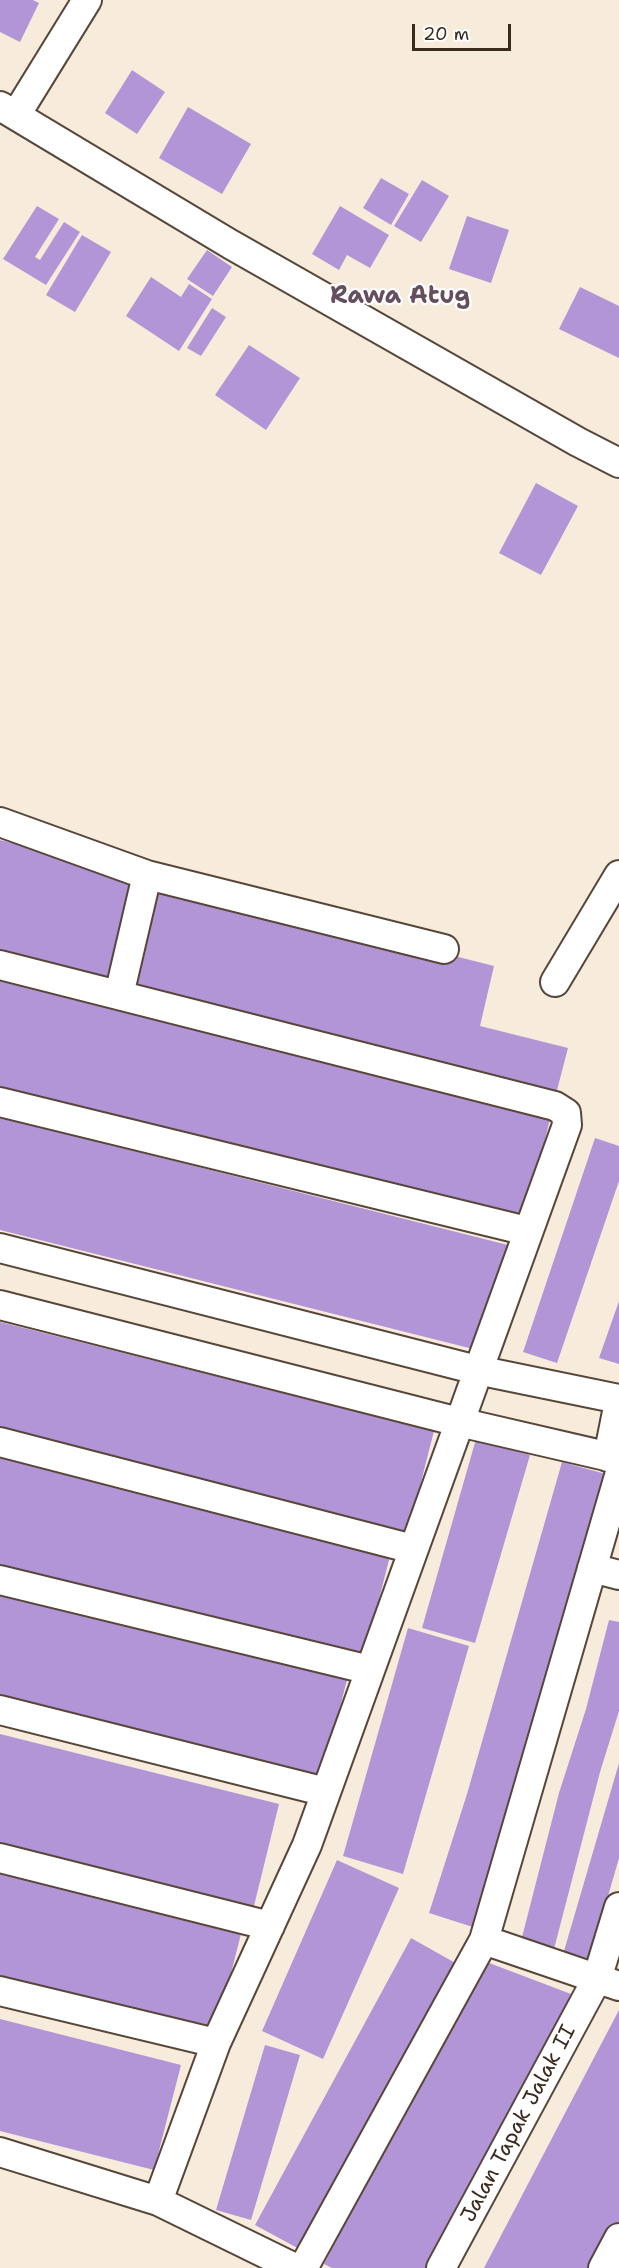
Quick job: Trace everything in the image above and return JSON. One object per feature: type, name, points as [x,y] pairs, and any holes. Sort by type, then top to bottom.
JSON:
[{"type":"street","points":[[87,0],[8,110],[230,244],[578,442],[619,463]]},
{"type":"street","points":[[0,822],[147,875],[444,949]]},
{"type":"street","points":[[118,995],[147,875]]},
{"type":"street","points":[[555,982],[619,875]]},
{"type":"street","points":[[0,965],[555,1106],[566,1113],[567,1125],[307,1845],[216,2043],[159,2201]]},
{"type":"street","points":[[0,1102],[527,1231]]},
{"type":"street","points":[[0,1248],[476,1374],[618,1404],[614,1459],[592,1568],[484,1940],[302,2268]]},
{"type":"street","points":[[0,1305],[460,1418],[614,1459]]},
{"type":"street","points":[[0,1443],[413,1549]]},
{"type":"street","points":[[592,1568],[619,1575]]},
{"type":"street","points":[[0,1580],[370,1670]]},
{"type":"street","points":[[0,1710],[326,1792]]},
{"type":"street","points":[[0,1858],[270,1926]]},
{"type":"street","name":"Jalan Tapak Jalak II","points":[[441,2268],[608,1982],[619,1906]]},
{"type":"street","points":[[484,1940],[608,1982]]},
{"type":"street","points":[[0,1991],[216,2043]]},
{"type":"street","points":[[2,2159],[159,2201],[296,2268]]},
{"type":"street","points":[[603,2268],[619,2238]]},
{"type":"building","points":[[0,0],[33,0],[39,3],[20,42],[0,32]]},
{"type":"building","points":[[132,70],[165,92],[137,134],[105,113]]},
{"type":"building","points":[[188,107],[251,144],[222,194],[159,158]]},
{"type":"building","points":[[381,178],[409,194],[391,225],[363,208]]},
{"type":"building","points":[[422,180],[449,196],[421,242],[394,226]]},
{"type":"building","points":[[37,206],[59,219],[35,257],[40,260],[64,222],[80,232],[46,285],[3,259]]},
{"type":"building","points":[[340,206],[389,235],[370,268],[347,255],[339,270],[312,254]]},
{"type":"building","points":[[467,216],[509,230],[491,283],[449,269]]},
{"type":"building","points":[[82,235],[111,252],[75,312],[46,295]]},
{"type":"building","points":[[207,250],[232,267],[213,296],[187,279]]},
{"type":"building","points":[[151,277],[181,297],[189,284],[212,299],[179,351],[126,316]]},
{"type":"building","points":[[580,287],[619,306],[619,358],[559,329]]},
{"type":"building","points":[[212,308],[226,317],[201,356],[187,348]]},
{"type":"building","points":[[249,345],[300,378],[266,430],[215,395]]},
{"type":"building","points":[[536,483],[578,506],[541,575],[499,553]]},
{"type":"building","points":[[0,840],[143,876],[118,982],[0,952]]},
{"type":"building","points":[[150,879],[494,966],[480,1026],[568,1048],[556,1094],[123,985]]},
{"type":"building","points":[[0,976],[551,1115],[525,1221],[0,1088]]},
{"type":"building","points":[[0,1117],[508,1245],[481,1351],[0,1230]]},
{"type":"building","points":[[595,1138],[619,1146],[619,1181],[557,1363],[523,1352]]},
{"type":"building","points":[[619,1301],[619,1364],[599,1358]]},
{"type":"building","points":[[0,1322],[434,1431],[407,1537],[0,1434]]},
{"type":"building","points":[[476,1439],[530,1455],[475,1643],[422,1628]]},
{"type":"building","points":[[0,1458],[390,1556],[363,1662],[0,1570]]},
{"type":"building","points":[[562,1462],[613,1476],[479,1929],[429,1913],[467,1794]]},
{"type":"building","points":[[0,1588],[348,1676],[321,1781],[0,1700]]},
{"type":"building","points":[[609,1620],[619,1622],[619,1711],[600,1772],[554,1949],[521,1941],[559,1793],[586,1709]]},
{"type":"building","points":[[408,1628],[469,1646],[403,1874],[343,1856]]},
{"type":"building","points":[[0,1734],[279,1804],[253,1910],[0,1846]]},
{"type":"building","points":[[619,1763],[619,1858],[590,1959],[564,1951]]},
{"type":"building","points":[[337,1860],[399,1888],[323,2059],[262,2031]]},
{"type":"building","points":[[0,1873],[241,1934],[214,2040],[0,1985]]},
{"type":"building","points":[[411,1938],[459,1965],[303,2251],[255,2225]]},
{"type":"building","points":[[484,1961],[571,1994],[563,2019],[433,2268],[332,2268],[324,2264]]},
{"type":"building","points":[[619,2010],[619,2222],[595,2268],[484,2268]]},
{"type":"building","points":[[0,2019],[181,2065],[154,2170],[0,2131]]},
{"type":"building","points":[[265,2045],[300,2055],[251,2220],[216,2210]]},
{"type":"district","name":"Rawa Atug","points":[[400,297]]}]
